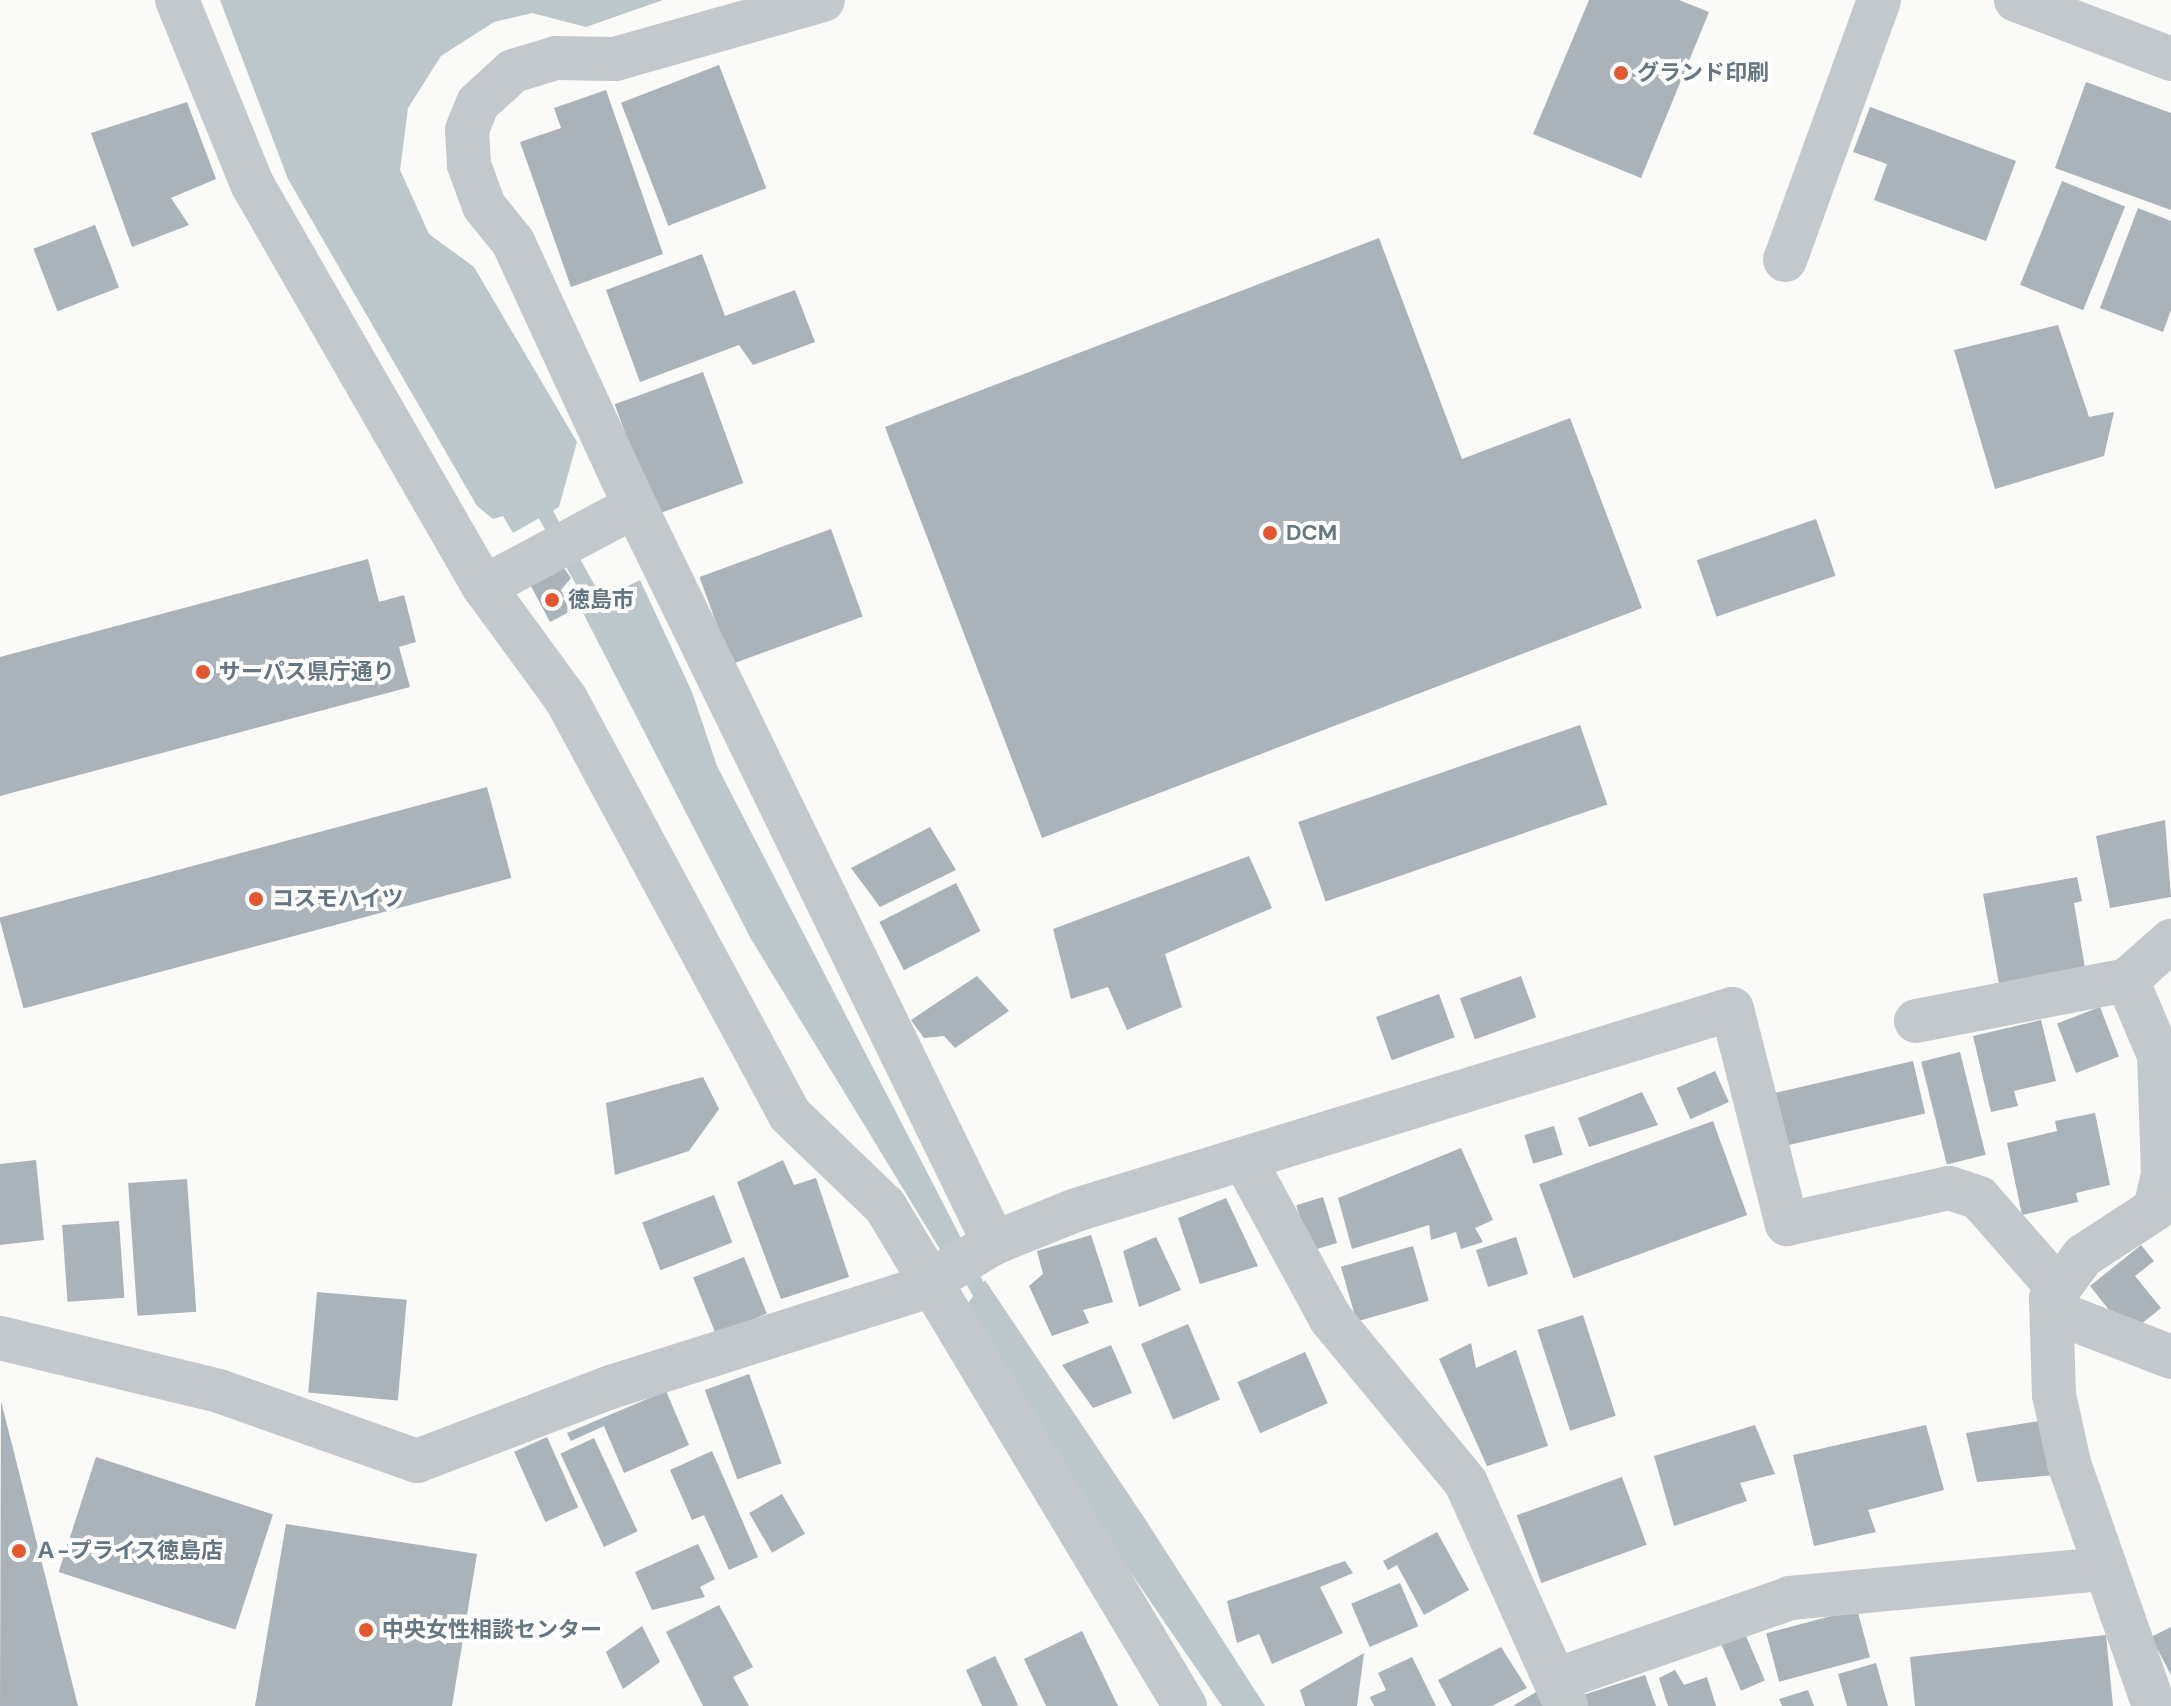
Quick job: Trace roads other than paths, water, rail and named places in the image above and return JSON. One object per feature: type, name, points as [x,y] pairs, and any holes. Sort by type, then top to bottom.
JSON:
[{"type":"street","points":[[177,0],[252,184],[484,587],[566,699],[789,1114],[867,1183],[936,1280],[1185,1706]]},
{"type":"street","points":[[823,0],[615,59],[556,58],[513,71],[478,103],[467,130],[469,165],[484,206],[513,242],[635,506],[990,1246]]},
{"type":"street","points":[[1785,260],[1879,0]]},
{"type":"street","points":[[2016,0],[2171,59]]},
{"type":"street","points":[[484,587],[635,506]]},
{"type":"street","points":[[1916,1021],[2127,980],[2171,941]]},
{"type":"street","points":[[2127,980],[2159,1055],[2167,1185],[2155,1209],[2083,1256],[2055,1300],[2054,1395],[2101,1569],[2154,1706]]},
{"type":"street","points":[[0,1338],[219,1391],[417,1461],[611,1387],[936,1280],[990,1246],[1244,1159],[1732,1009],[1787,1224],[1949,1188],[1979,1198],[2055,1300],[2171,1357]]},
{"type":"street","points":[[1244,1159],[1331,1319],[1466,1483],[1562,1692],[1790,1598],[2101,1569]]},
{"type":"waterway","points":[[536,497],[605,620]]},
{"type":"waterway","points":[[963,1262],[989,1308]]},
{"type":"place","name":"グランド印刷","points":[[1621,73]]},
{"type":"place","name":"DCM","points":[[1270,533]]},
{"type":"place","name":"徳島市","points":[[552,600]]},
{"type":"place","name":"サーパス県庁通り","points":[[203,672]]},
{"type":"place","name":"コスモハイツ","points":[[256,899]]},
{"type":"place","name":"Ａ−プライス徳島店","points":[[19,1551]]},
{"type":"place","name":"中央女性相談センター","points":[[366,1630]]}]
